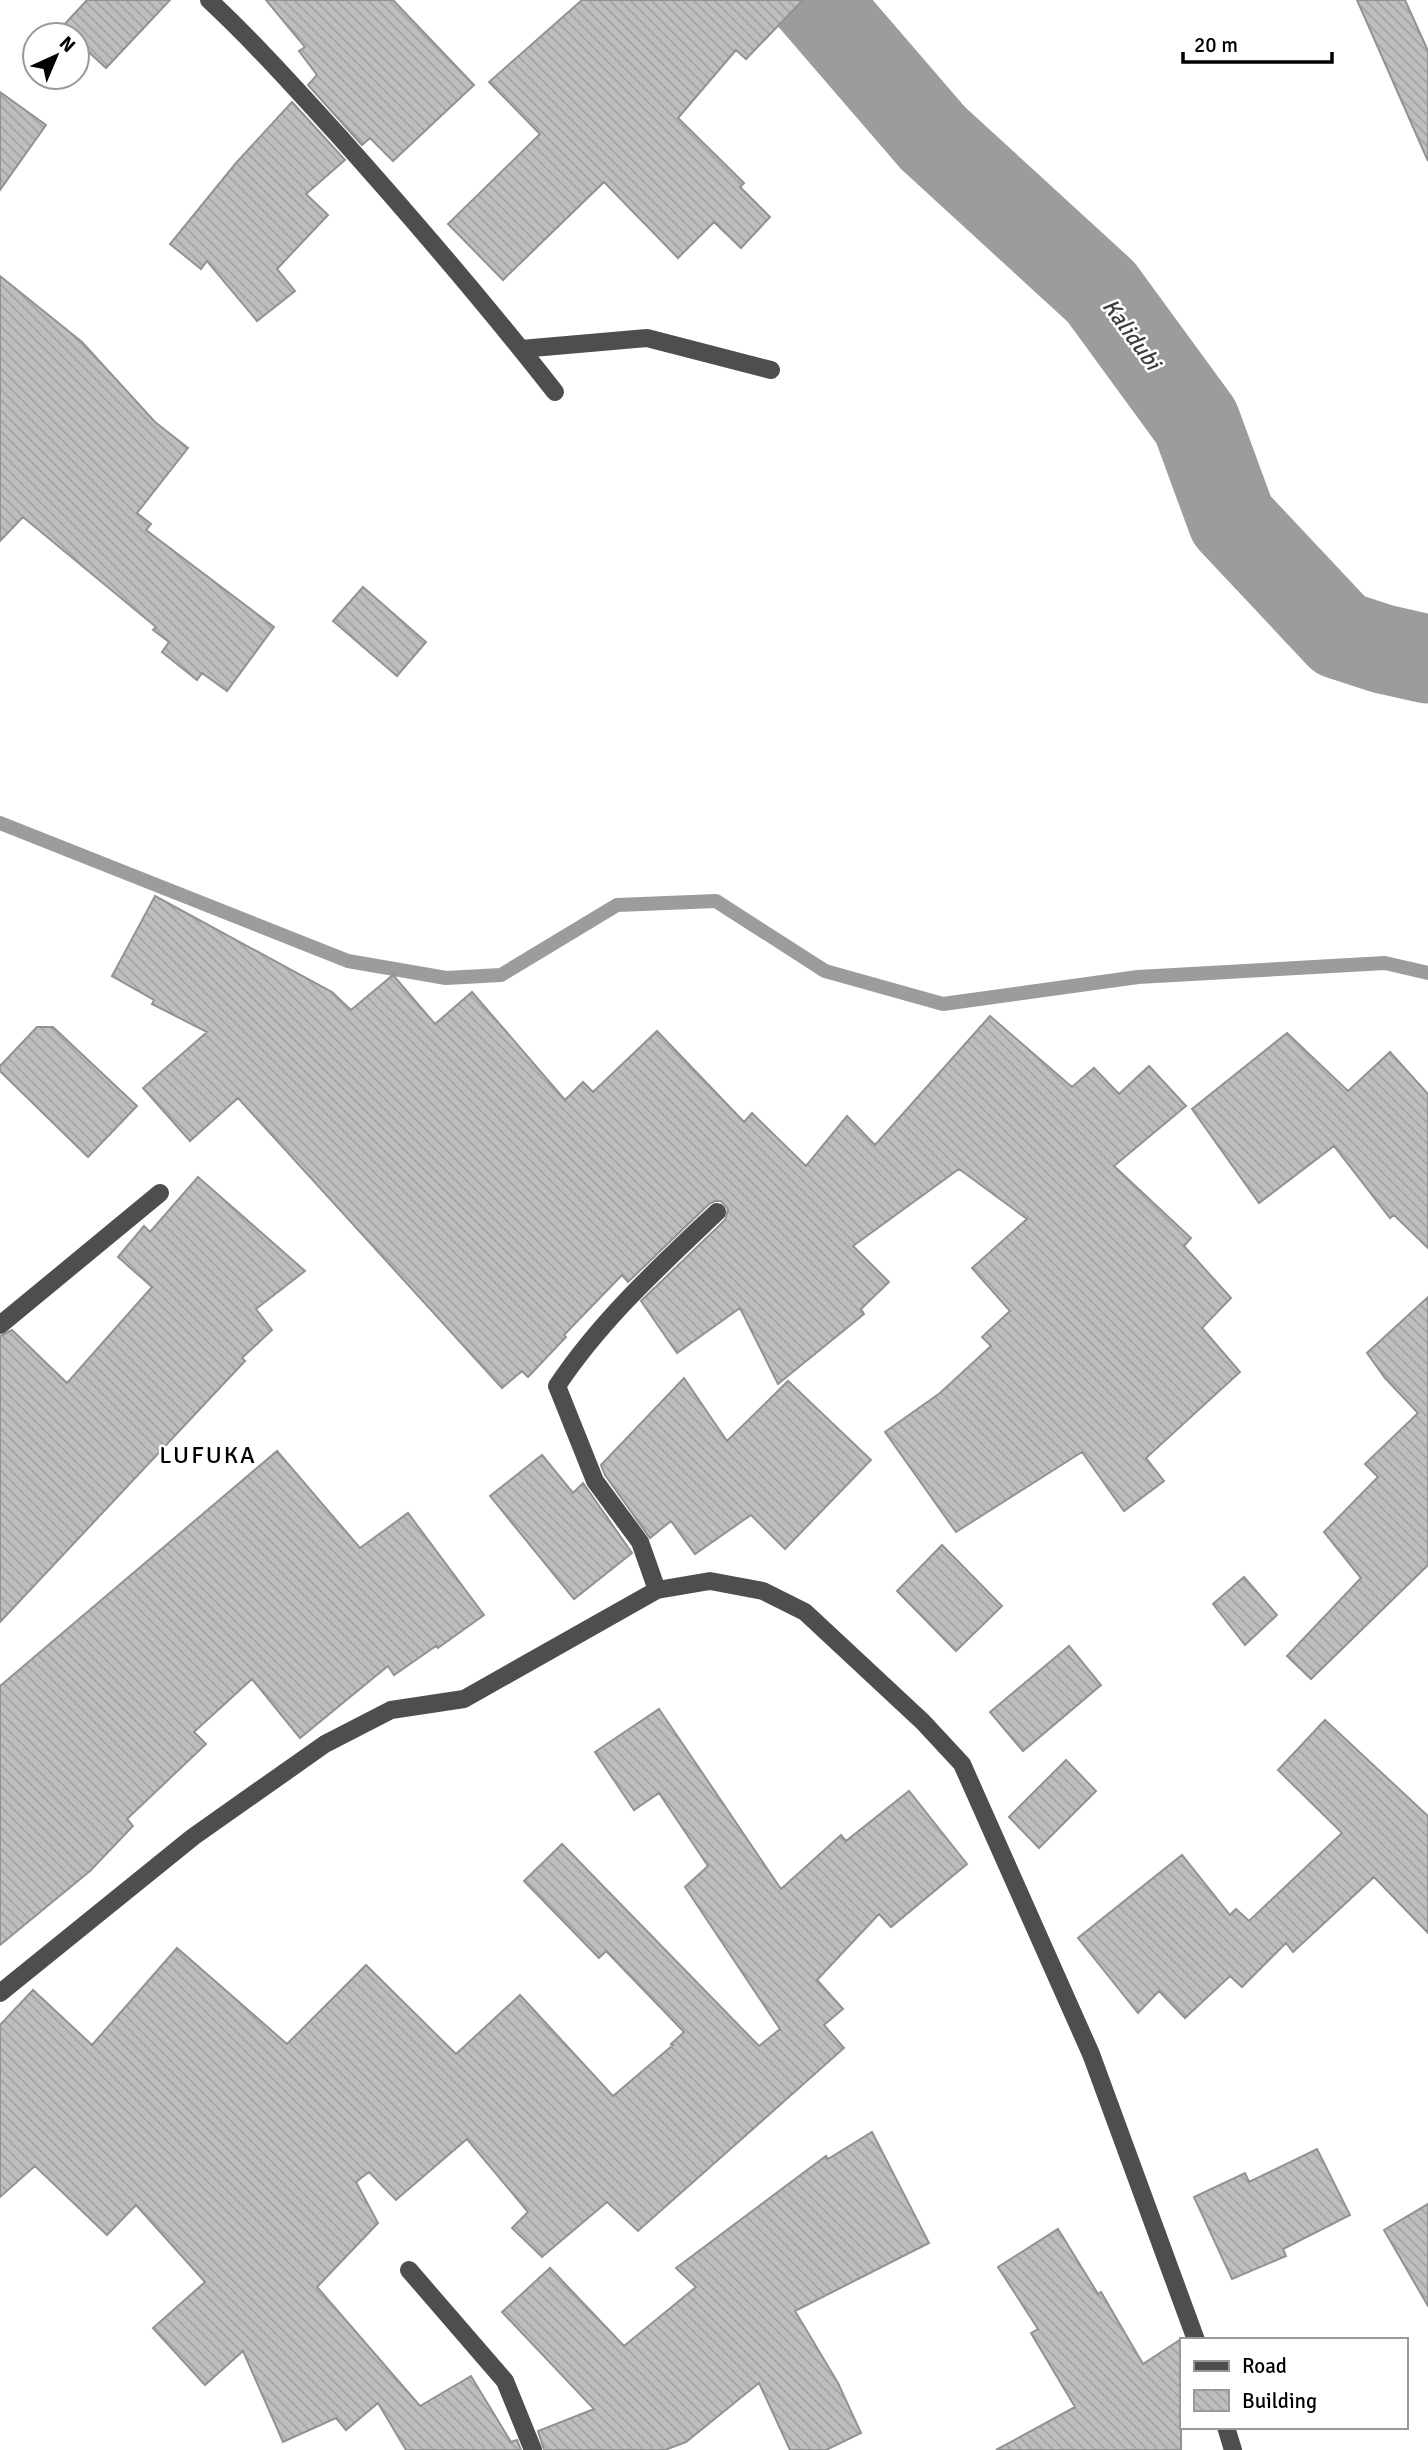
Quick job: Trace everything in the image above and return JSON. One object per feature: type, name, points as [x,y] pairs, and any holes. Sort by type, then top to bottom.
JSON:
[{"type":"street","points":[[209,0],[248,37],[406,210],[555,392]]},
{"type":"street","points":[[522,349],[647,338],[771,370]]},
{"type":"street","points":[[0,1325],[160,1193]]},
{"type":"street","points":[[657,1590],[640,1542],[595,1481],[557,1386],[576,1359],[642,1283],[717,1212]]},
{"type":"street","points":[[0,1993],[193,1837],[325,1744],[391,1710],[464,1699],[657,1590],[710,1581],[763,1591],[805,1612],[923,1722],[962,1764],[1091,2054],[1195,2338]]},
{"type":"street","points":[[409,2270],[505,2381],[533,2450]]},
{"type":"street","points":[[1227,2429],[1233,2450]]},
{"type":"building","points":[[87,0],[170,0],[106,68],[91,54],[91,21],[68,21]]},
{"type":"building","points":[[266,0],[393,0],[474,85],[393,161],[370,138],[362,145],[308,85],[317,75],[299,51],[305,47]]},
{"type":"building","points":[[582,0],[803,0],[746,59],[736,50],[678,118],[744,183],[740,187],[770,217],[741,248],[714,222],[678,258],[604,182],[503,280],[448,224],[540,134],[489,82]]},
{"type":"building","points":[[1357,0],[1405,0],[1428,51],[1428,161]]},
{"type":"building","points":[[0,92],[46,125],[0,190]]},
{"type":"building","points":[[292,102],[345,160],[306,194],[328,215],[277,269],[295,291],[257,321],[207,261],[201,269],[170,244],[236,163]]},
{"type":"building","points":[[0,276],[82,342],[155,422],[188,448],[137,513],[151,524],[146,530],[274,627],[227,691],[202,673],[197,680],[162,652],[169,642],[153,630],[156,627],[23,517],[0,541]]},
{"type":"building","points":[[363,587],[426,642],[397,676],[333,621]]},
{"type":"building","points":[[155,896],[332,992],[351,1010],[393,975],[435,1024],[472,992],[565,1100],[583,1082],[593,1092],[657,1031],[744,1122],[752,1113],[806,1166],[847,1116],[875,1145],[990,1016],[1072,1087],[1094,1068],[1119,1094],[1149,1066],[1186,1106],[1114,1166],[1191,1238],[1184,1246],[1231,1298],[1202,1328],[1240,1372],[1146,1458],[1164,1481],[1124,1511],[1082,1452],[956,1532],[885,1432],[940,1393],[991,1346],[982,1337],[1010,1311],[972,1268],[1027,1219],[959,1169],[853,1246],[889,1282],[861,1309],[864,1314],[778,1384],[740,1308],[677,1353],[641,1301],[725,1220],[728,1209],[721,1201],[715,1201],[628,1282],[622,1275],[528,1377],[522,1371],[502,1388],[238,1098],[190,1141],[143,1088],[207,1032],[152,1004],[154,1000],[112,976]]},
{"type":"building","points":[[37,1027],[53,1027],[137,1106],[88,1157],[0,1071],[0,1066]]},
{"type":"building","points":[[1287,1033],[1348,1091],[1390,1052],[1428,1094],[1428,1248],[1394,1215],[1390,1218],[1334,1146],[1259,1203],[1192,1109]]},
{"type":"building","points":[[198,1177],[305,1271],[256,1309],[272,1330],[242,1358],[245,1361],[0,1622],[0,1336],[12,1330],[67,1383],[152,1287],[118,1257],[144,1226],[150,1232]]},
{"type":"building","points":[[1428,1297],[1428,1565],[1311,1679],[1287,1656],[1361,1578],[1324,1532],[1378,1477],[1365,1464],[1418,1413],[1385,1378],[1367,1353]]},
{"type":"building","points":[[684,1378],[727,1441],[788,1381],[871,1460],[785,1549],[751,1515],[695,1554],[671,1521],[650,1538],[605,1475],[601,1465]]},
{"type":"building","points":[[277,1451],[360,1548],[408,1513],[484,1615],[394,1675],[388,1666],[300,1738],[252,1679],[194,1732],[206,1744],[127,1819],[133,1826],[90,1871],[0,1945],[0,1686]]},
{"type":"building","points":[[542,1455],[573,1493],[583,1483],[632,1553],[574,1599],[490,1496]]},
{"type":"building","points":[[942,1545],[1002,1606],[956,1651],[897,1591]]},
{"type":"building","points":[[1244,1577],[1277,1615],[1245,1645],[1213,1604]]},
{"type":"building","points":[[1069,1646],[1101,1685],[1023,1751],[990,1712]]},
{"type":"building","points":[[659,1709],[781,1889],[841,1835],[846,1841],[909,1791],[967,1864],[891,1927],[879,1914],[817,1980],[843,2009],[824,2025],[844,2048],[638,2231],[607,2202],[542,2257],[512,2228],[528,2212],[467,2139],[396,2200],[369,2172],[356,2182],[378,2223],[317,2287],[420,2406],[471,2376],[511,2442],[517,2440],[521,2450],[406,2450],[378,2403],[346,2430],[336,2418],[283,2442],[243,2351],[205,2385],[153,2328],[205,2282],[136,2205],[107,2235],[35,2166],[0,2197],[0,2025],[33,1990],[92,2045],[177,1948],[287,2044],[366,1965],[456,2054],[520,1995],[613,2096],[673,2045],[671,2044],[684,2032],[606,1951],[599,1958],[524,1881],[562,1844],[759,2046],[780,2029],[685,1887],[708,1866],[659,1793],[634,1810],[595,1752]]},
{"type":"building","points":[[1325,1720],[1428,1816],[1428,1933],[1374,1877],[1293,1952],[1286,1943],[1242,1987],[1230,1976],[1185,2018],[1159,1991],[1138,2013],[1078,1938],[1182,1855],[1230,1915],[1236,1909],[1249,1921],[1342,1833],[1278,1770]]},
{"type":"building","points":[[1066,1760],[1096,1791],[1039,1848],[1009,1817]]},
{"type":"building","points":[[872,2132],[929,2243],[795,2311],[838,2383],[861,2433],[826,2450],[790,2450],[759,2383],[686,2442],[665,2450],[544,2450],[538,2431],[594,2409],[502,2312],[550,2268],[624,2346],[696,2287],[676,2268],[826,2156],[828,2159]]},
{"type":"building","points":[[1317,2149],[1350,2215],[1283,2249],[1286,2256],[1232,2279],[1194,2197],[1245,2173],[1249,2182]]},
{"type":"building","points":[[1428,2204],[1428,2306],[1384,2230]]},
{"type":"building","points":[[1058,2229],[1098,2294],[1101,2292],[1143,2364],[1180,2340],[1181,2450],[996,2450],[1075,2407],[1031,2333],[1038,2329],[998,2267]]},
{"type":"waterway","name":"Kalidubi","points":[[814,0],[933,138],[1101,292],[1196,422],[1232,520],[1340,635],[1383,649],[1428,659]]},
{"type":"waterway","points":[[0,823],[348,961],[446,978],[501,975],[617,905],[716,901],[825,971],[943,1004],[1138,977],[1385,963],[1428,973]]},
{"type":"district","name":"LUFUKA","points":[[208,1455]]}]
